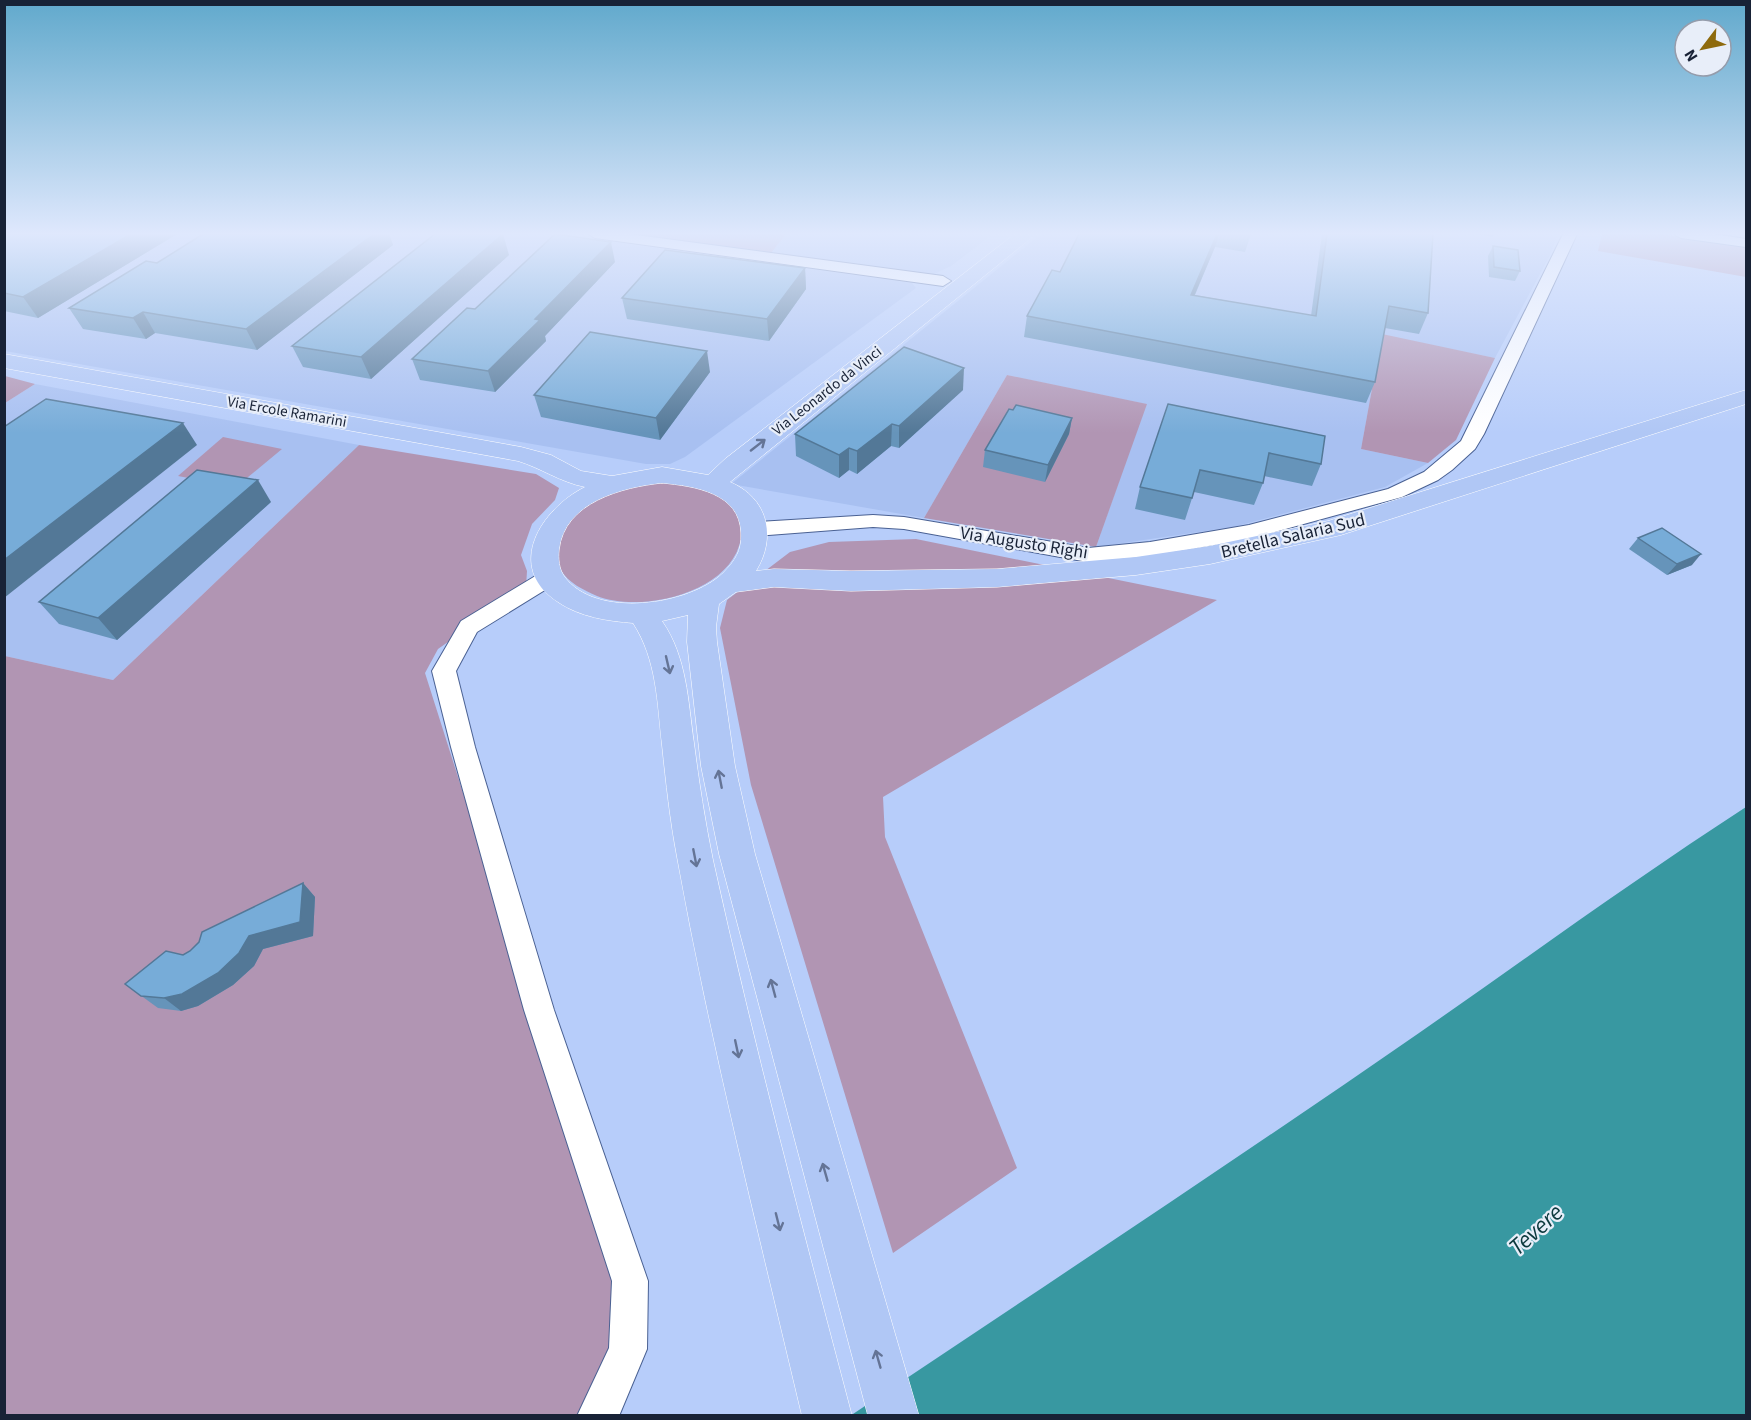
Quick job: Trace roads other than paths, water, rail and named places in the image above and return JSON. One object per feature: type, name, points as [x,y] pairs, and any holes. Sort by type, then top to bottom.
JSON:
[{"type":"main road","name":"Via Leonardo da Vinci","points":[[686,477],[918,300]]},
{"type":"main road","name":"Via Leonardo da Vinci","points":[[714,483],[728,468],[942,300]]},
{"type":"main road","name":"Via Ercole Ramarini","points":[[4,361],[521,454],[542,460],[567,474],[613,484]]},
{"type":"main road","name":"Bretella Salaria Sud","points":[[716,591],[774,578],[885,581],[1007,578],[1136,566],[1263,545],[1332,529],[1412,505],[1746,397]]},
{"type":"main road","points":[[567,474],[572,487],[570,507]]},
{"type":"main road","points":[[654,476],[686,477],[714,483],[736,496],[751,513],[755,540],[744,568],[716,591],[675,609],[642,614],[612,612],[585,605],[564,593],[550,578],[543,560],[546,541],[555,523],[570,507],[591,493],[613,484],[654,476]]},
{"type":"main road","name":"Bretella Salaria Sud","points":[[755,540],[778,568],[800,576],[822,580]]},
{"type":"main road","points":[[716,591],[700,627],[723,795],[800,1085],[894,1416]]},
{"type":"main road","points":[[642,614],[661,645],[670,674],[685,801],[749,1105],[827,1416]]},
{"type":"street","name":"Via Augusto Righi","points":[[755,540],[836,523],[904,523],[1072,553],[1102,555],[1249,532],[1395,493],[1431,476],[1453,460],[1472,439],[1538,300]]},
{"type":"street","points":[[550,578],[469,627],[444,671],[463,747],[539,1010],[630,1281],[628,1349],[602,1409],[596,1416]]},
{"type":"water","name":"Tevere","points":[[1746,807],[1746,1415],[850,1416],[1278,1130],[1622,890]]}]
